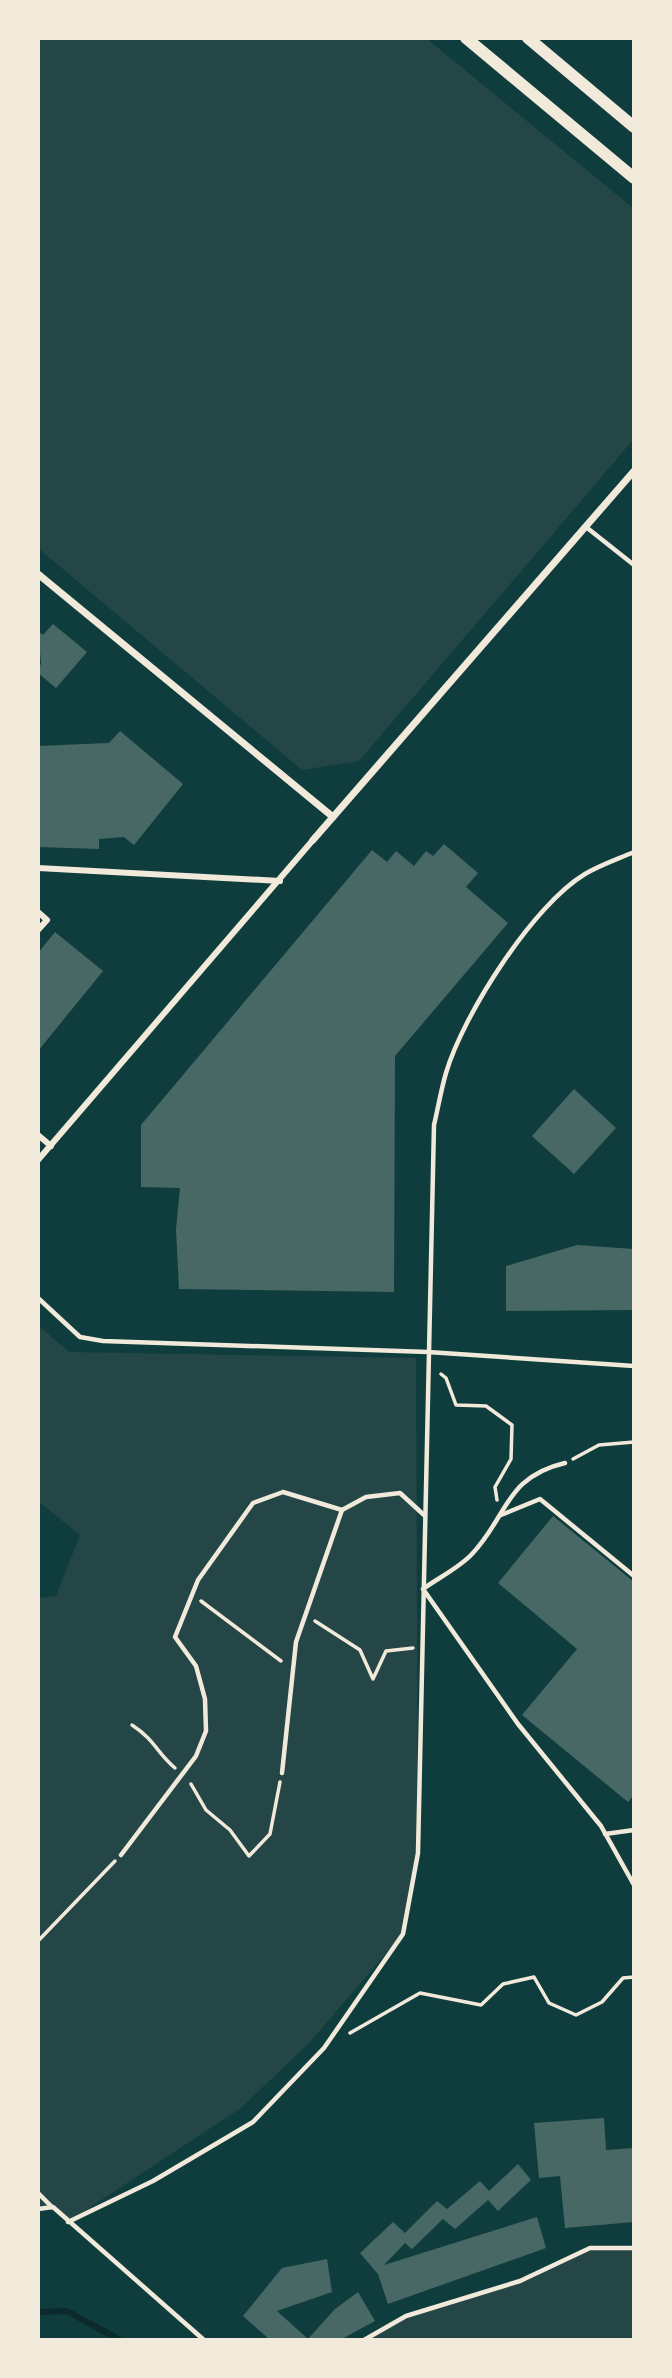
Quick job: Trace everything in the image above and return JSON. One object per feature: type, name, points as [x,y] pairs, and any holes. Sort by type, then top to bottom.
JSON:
[{"type":"main road","points":[[466,38],[634,178]]},
{"type":"main road","points":[[528,38],[634,127]]},
{"type":"street","points":[[38,1160],[634,471]]},
{"type":"street","points":[[38,574],[333,817]]},
{"type":"street","points":[[38,868],[280,881]]},
{"type":"street","points":[[38,912],[47,920],[38,930]]},
{"type":"street","points":[[38,1135],[51,1146]]},
{"type":"lane","points":[[586,527],[634,565]]},
{"type":"lane","points":[[68,2222],[153,2181],[254,2122],[324,2048],[403,1934],[418,1853],[434,1125],[446,1071],[467,1021],[501,966],[547,905],[584,874],[634,852]]},
{"type":"lane","points":[[38,1298],[80,1337],[103,1341],[428,1352],[634,1366]]},
{"type":"lane","points":[[423,1589],[471,1555],[520,1486],[540,1469],[565,1463]]},
{"type":"lane","points":[[121,1855],[183,1775],[196,1756],[206,1731],[205,1699],[196,1666],[175,1637],[198,1580],[253,1503],[283,1492],[342,1510]]},
{"type":"lane","points":[[282,1773],[291,1669],[296,1642],[307,1617],[342,1510],[366,1497],[400,1493],[425,1516]]},
{"type":"lane","points":[[499,1516],[540,1499],[634,1576]]},
{"type":"lane","points":[[423,1589],[518,1724],[605,1834],[634,1885]]},
{"type":"lane","points":[[605,1834],[634,1830]]},
{"type":"lane","points":[[38,2193],[204,2340]]},
{"type":"lane","points":[[38,2209],[53,2207]]},
{"type":"lane","points":[[363,2340],[406,2316],[520,2281],[590,2248],[634,2248]]},
{"type":"path","points":[[428,1365],[446,1378],[456,1405],[486,1406],[512,1425],[511,1459],[495,1487],[499,1516]]},
{"type":"path","points":[[565,1463],[599,1445],[634,1442]]},
{"type":"path","points":[[192,1595],[291,1669]]},
{"type":"path","points":[[307,1617],[360,1650],[373,1679],[386,1651],[422,1647]]},
{"type":"path","points":[[132,1724],[151,1737],[165,1760],[183,1775],[206,1810],[230,1830],[249,1856],[270,1834],[282,1773]]},
{"type":"path","points":[[38,1941],[121,1855]]},
{"type":"path","points":[[348,2035],[420,1993],[481,2005],[503,1984],[534,1977],[549,2003],[576,2015],[602,2001],[623,1978],[634,1977]]},
{"type":"shaded area","points":[[38,39],[427,39],[633,208],[633,440],[359,761],[302,770],[39,549]]},
{"type":"shaded area","points":[[38,1325],[69,1352],[416,1358],[418,1840],[403,1934],[310,2042],[241,2108],[68,2222],[53,2207],[38,2209],[38,1598],[56,1596],[80,1535],[39,1502]]},
{"type":"shaded area","points":[[590,2248],[633,2248],[633,2339],[364,2340],[406,2316],[520,2281]]},
{"type":"building","points":[[53,624],[87,652],[56,688],[38,673],[41,663],[38,631],[43,635]]},
{"type":"building","points":[[120,731],[183,784],[134,845],[124,837],[99,839],[99,849],[38,847],[38,746],[109,743]]},
{"type":"building","points":[[444,844],[478,873],[466,887],[508,923],[395,1056],[394,1292],[179,1289],[176,1229],[180,1188],[141,1187],[141,1125],[372,850],[387,862],[396,851],[414,866],[426,851],[433,856]]},
{"type":"building","points":[[55,932],[103,971],[38,1051],[38,953]]},
{"type":"building","points":[[574,1089],[616,1128],[574,1174],[532,1136]]},
{"type":"building","points":[[577,1245],[634,1249],[634,1310],[506,1311],[506,1266]]},
{"type":"building","points":[[553,1516],[634,1582],[634,1795],[628,1802],[522,1715],[577,1649],[498,1583]]},
{"type":"building","points":[[604,2118],[606,2150],[634,2148],[634,2222],[565,2228],[560,2176],[539,2178],[534,2123]]},
{"type":"building","points":[[518,2164],[531,2180],[498,2211],[488,2200],[455,2229],[443,2219],[412,2249],[405,2243],[384,2265],[537,2217],[546,2248],[388,2304],[378,2274],[360,2253],[393,2222],[405,2233],[437,2201],[447,2209],[480,2181],[489,2191]]},
{"type":"building","points":[[327,2259],[332,2292],[277,2311],[308,2339],[335,2309],[358,2292],[375,2321],[340,2340],[270,2340],[243,2316],[282,2268]]},
{"type":"waterway","points":[[38,2312],[67,2311],[120,2340]]}]
